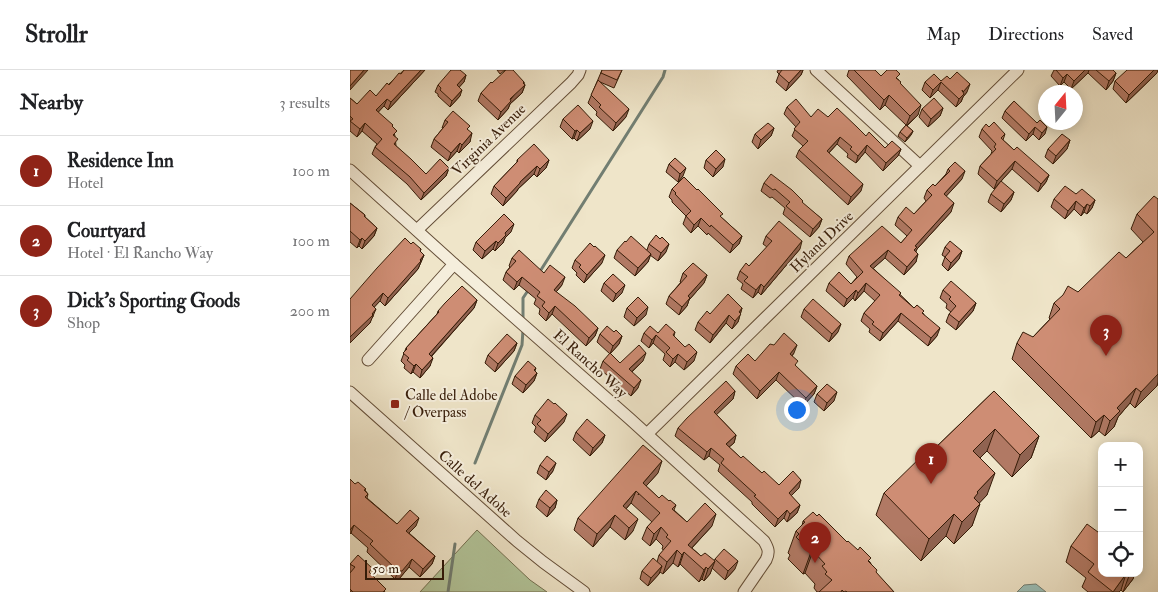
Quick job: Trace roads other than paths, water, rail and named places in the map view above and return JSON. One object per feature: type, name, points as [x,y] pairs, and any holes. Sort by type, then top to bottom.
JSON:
[{"type":"street","name":"Virginia Avenue","points":[[416,230],[571,83],[580,70]]},
{"type":"street","points":[[816,70],[920,166]]},
{"type":"street","name":"Hyland Drive","points":[[647,434],[1018,70]]},
{"type":"street","name":"El Rancho Way","points":[[350,170],[760,537],[769,552],[766,560],[744,592]]},
{"type":"street","points":[[368,360],[454,264]]},
{"type":"street","name":"Calle del Adobe","points":[[350,392],[517,541],[584,592]]},
{"type":"water","points":[[1036,584],[1046,592],[1017,592],[1024,585]]},
{"type":"waterway","points":[[539,273],[663,77],[665,70]]},
{"type":"waterway","points":[[523,321],[523,298],[529,289]]},
{"type":"waterway","points":[[475,463],[522,345],[523,330]]},
{"type":"waterway","points":[[448,592],[455,544]]},
{"type":"place","name":"Dick's Sporting Goods","points":[[1106,356]]},
{"type":"place","name":"Calle del Adobe / Overpass","points":[[395,404]]},
{"type":"place","name":"Residence Inn","points":[[931,484]]},
{"type":"place","name":"Courtyard","points":[[815,563]]}]
